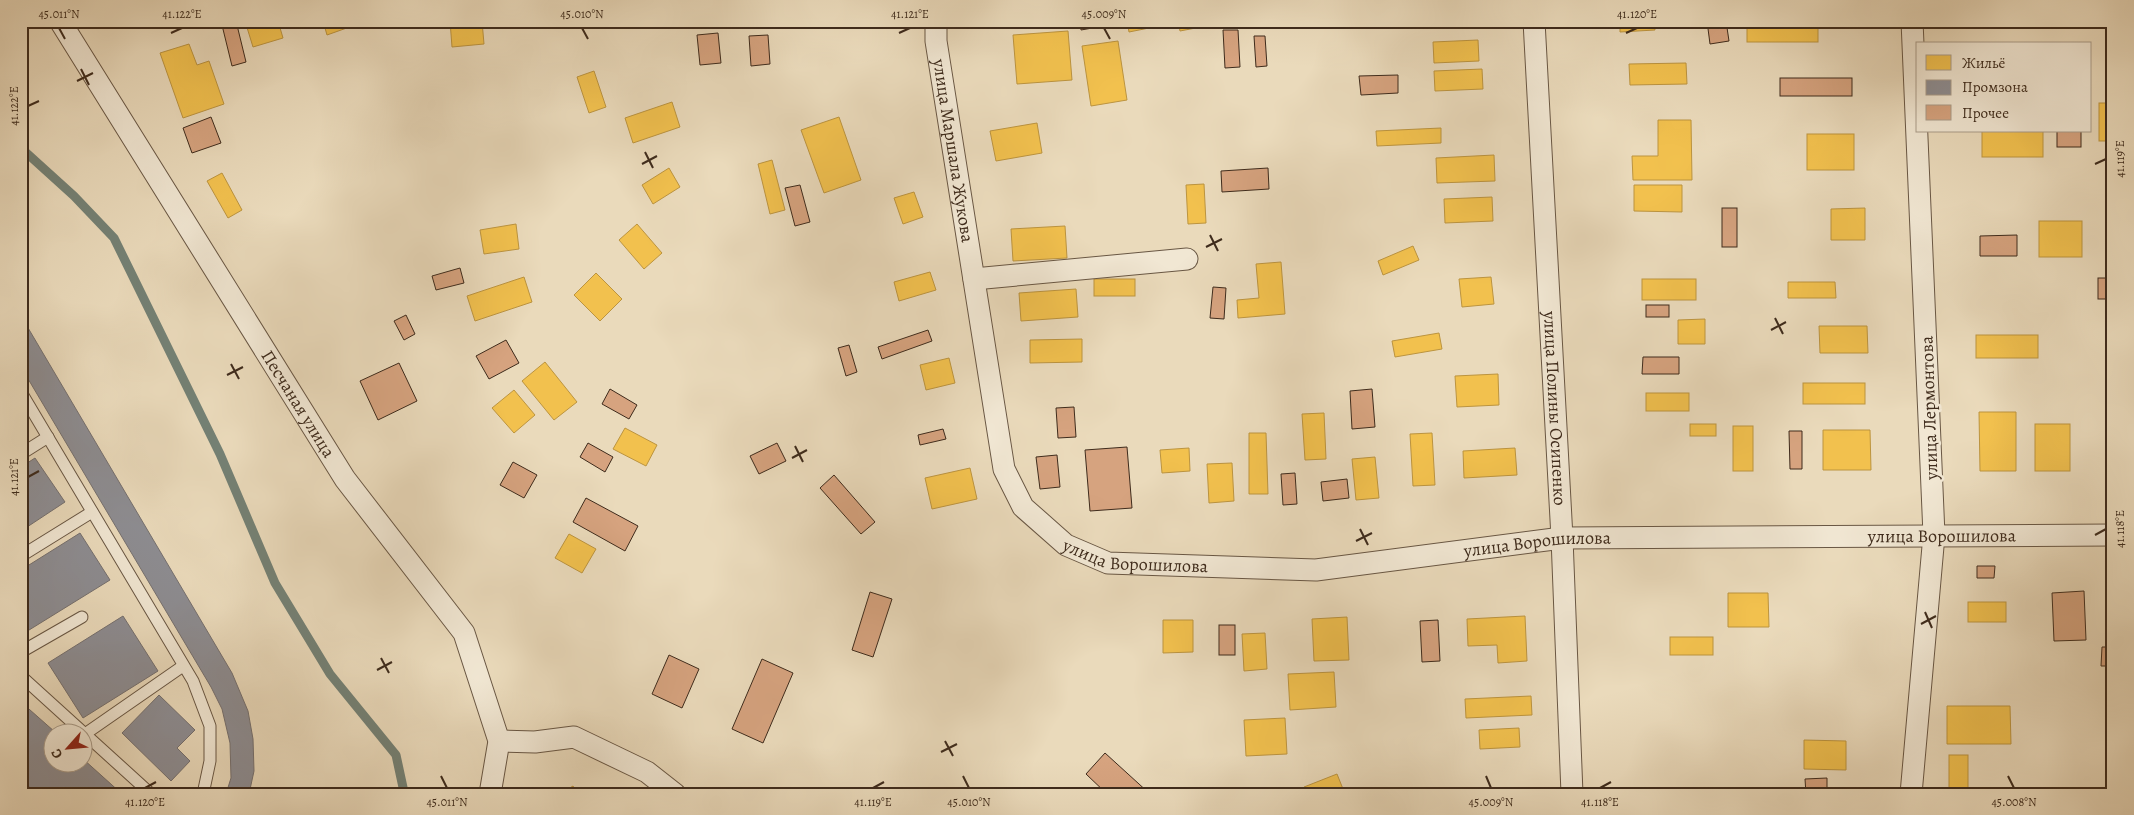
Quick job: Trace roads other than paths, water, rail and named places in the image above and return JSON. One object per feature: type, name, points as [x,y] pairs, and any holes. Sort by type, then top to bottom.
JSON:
[{"type":"street","name":"Песчаная улица","points":[[60,21],[344,479],[464,633],[498,740],[490,794]]},
{"type":"street","name":"улица Маршала Жукова","points":[[936,21],[936,41],[1004,469]]},
{"type":"street","name":"улица Полины Осипенко","points":[[1534,21],[1562,538],[1572,794]]},
{"type":"street","name":"улица Лермонтова","points":[[1912,21],[1916,114]]},
{"type":"street","name":"улица Лермонтова","points":[[1911,794],[1934,535],[1917,132]]},
{"type":"street","points":[[974,279],[1187,259]]},
{"type":"street","name":"улица Ворошилова","points":[[1004,469],[1023,507],[1066,545],[1108,563],[1316,570],[1562,538],[2113,534]]},
{"type":"street","points":[[498,740],[535,742],[574,737],[647,772],[675,794]]},
{"type":"lane","points":[[21,392],[193,682],[210,726],[210,761],[203,794]]},
{"type":"lane","points":[[21,454],[48,437]]},
{"type":"lane","points":[[21,556],[92,512]]},
{"type":"lane","points":[[21,652],[82,617]]},
{"type":"lane","points":[[92,729],[183,666]]},
{"type":"lane","points":[[21,676],[72,722]]},
{"type":"lane","points":[[92,740],[151,794]]},
{"type":"waterway","points":[[21,148],[74,196],[114,238],[220,454],[275,583],[330,674],[396,755],[403,794]]}]
